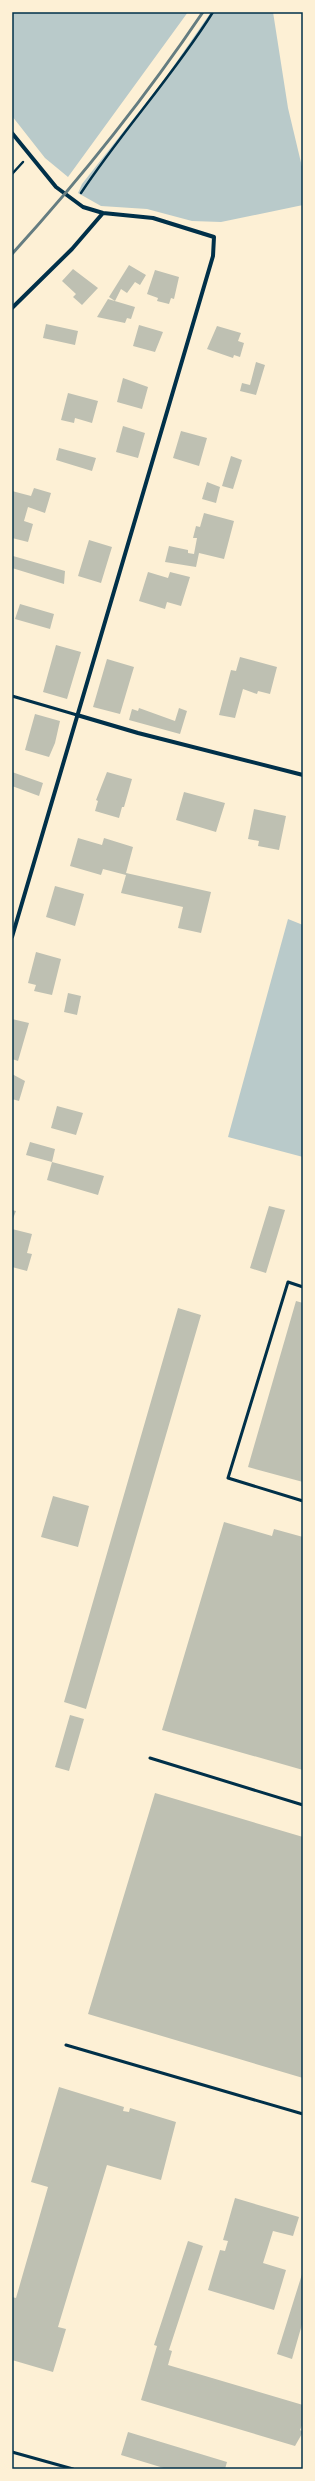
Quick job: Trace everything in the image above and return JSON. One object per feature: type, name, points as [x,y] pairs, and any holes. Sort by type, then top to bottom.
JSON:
[{"type":"street","points":[[12,133],[29,156],[56,187],[75,202],[90,210],[103,213],[153,218],[214,237],[213,256],[12,938]]},
{"type":"street","points":[[12,308],[72,249],[103,213]]},
{"type":"street","points":[[77,715],[138,734],[303,775]]},
{"type":"lane","points":[[12,696],[77,715]]},
{"type":"lane","points":[[303,1287],[288,1282],[228,1478],[303,1501]]},
{"type":"lane","points":[[150,1758],[303,1805]]},
{"type":"lane","points":[[66,2045],[303,2114]]},
{"type":"lane","points":[[12,2452],[73,2469]]},
{"type":"path","points":[[75,202],[97,168],[146,107],[213,12]]},
{"type":"path","points":[[12,174],[29,156]]},
{"type":"shaded area","points":[[12,12],[188,12],[68,177],[45,158],[12,116]]},
{"type":"shaded area","points":[[211,12],[273,12],[288,108],[303,171],[303,205],[221,222],[192,221],[147,209],[101,206],[78,193],[82,184],[164,80]]},
{"type":"shaded area","points":[[288,919],[303,925],[303,1157],[228,1137]]},
{"type":"building","points":[[129,265],[146,275],[140,285],[135,282],[127,293],[121,289],[115,301],[109,297]]},
{"type":"building","points":[[73,269],[98,288],[82,305],[73,297],[76,294],[62,281]]},
{"type":"building","points":[[155,270],[179,277],[174,299],[171,298],[169,304],[157,301],[158,298],[147,294]]},
{"type":"building","points":[[108,299],[135,307],[131,319],[127,318],[125,323],[97,317]]},
{"type":"building","points":[[46,324],[78,331],[75,345],[43,338]]},
{"type":"building","points":[[139,325],[163,332],[155,352],[133,346]]},
{"type":"building","points":[[217,326],[241,333],[238,341],[244,343],[240,357],[234,355],[233,358],[207,349]]},
{"type":"building","points":[[256,362],[265,365],[256,395],[240,391],[242,383],[250,385]]},
{"type":"building","points":[[123,378],[148,387],[142,409],[117,402]]},
{"type":"building","points":[[68,393],[98,401],[92,423],[75,418],[74,423],[61,420]]},
{"type":"building","points":[[123,426],[145,433],[138,458],[116,452]]},
{"type":"building","points":[[181,431],[207,438],[199,466],[173,458]]},
{"type":"building","points":[[59,448],[96,458],[92,471],[56,460]]},
{"type":"building","points":[[231,456],[242,460],[233,489],[222,486]]},
{"type":"building","points":[[207,482],[220,487],[216,503],[202,499]]},
{"type":"building","points":[[34,488],[51,493],[45,513],[28,507],[24,521],[33,524],[28,542],[12,538],[12,491],[31,496]]},
{"type":"building","points":[[204,513],[234,521],[224,559],[199,553],[196,567],[165,562],[169,546],[188,550],[188,553],[194,554],[197,538],[193,538],[196,526],[200,527]]},
{"type":"building","points":[[89,540],[112,547],[101,583],[78,576]]},
{"type":"building","points":[[13,556],[65,571],[64,584],[12,568]]},
{"type":"building","points":[[148,572],[168,578],[170,572],[190,577],[181,606],[167,602],[165,609],[139,601]]},
{"type":"building","points":[[20,604],[54,614],[50,629],[15,619]]},
{"type":"building","points":[[56,645],[81,652],[67,699],[43,692]]},
{"type":"building","points":[[240,657],[277,667],[270,694],[258,691],[257,694],[243,689],[235,718],[219,715],[231,670],[236,671]]},
{"type":"building","points":[[107,659],[134,667],[120,714],[93,707]]},
{"type":"building","points":[[139,708],[175,721],[179,708],[187,711],[180,734],[129,720],[132,709],[138,711]]},
{"type":"building","points":[[35,714],[60,721],[55,743],[49,757],[25,750]]},
{"type":"building","points":[[12,772],[43,783],[39,796],[12,786]]},
{"type":"building","points":[[107,772],[132,779],[124,807],[122,807],[119,818],[95,811],[98,801],[96,800]]},
{"type":"building","points":[[184,792],[225,803],[216,832],[176,820]]},
{"type":"building","points":[[254,809],[286,816],[279,850],[258,846],[259,841],[248,839]]},
{"type":"building","points":[[78,838],[102,845],[104,838],[133,847],[126,873],[211,892],[201,933],[178,928],[183,907],[121,893],[126,875],[103,869],[101,875],[70,866]]},
{"type":"building","points":[[55,886],[84,894],[75,926],[46,917]]},
{"type":"building","points":[[36,952],[61,959],[52,995],[34,991],[36,985],[28,983]]},
{"type":"building","points":[[68,993],[81,996],[77,1015],[64,1012]]},
{"type":"building","points":[[12,1019],[29,1023],[18,1061],[12,1059]]},
{"type":"building","points":[[12,1074],[25,1081],[19,1101],[12,1099]]},
{"type":"building","points":[[57,1106],[83,1113],[76,1135],[51,1128]]},
{"type":"building","points":[[30,1142],[55,1149],[52,1162],[26,1155]]},
{"type":"building","points":[[52,1162],[104,1176],[98,1195],[47,1180]]},
{"type":"building","points":[[269,1206],[285,1210],[266,1273],[250,1268]]},
{"type":"building","points":[[12,1210],[16,1211],[12,1221]]},
{"type":"building","points":[[12,1229],[32,1234],[27,1253],[32,1254],[27,1271],[12,1267]]},
{"type":"building","points":[[296,1301],[303,1303],[303,1482],[248,1467]]},
{"type":"building","points":[[178,1308],[201,1315],[86,1709],[64,1702]]},
{"type":"building","points":[[53,1496],[89,1506],[78,1547],[41,1537]]},
{"type":"building","points":[[224,1522],[272,1536],[274,1529],[303,1537],[303,1770],[162,1730]]},
{"type":"building","points":[[70,1715],[84,1719],[69,1771],[55,1767]]},
{"type":"building","points":[[155,1793],[303,1837],[303,2078],[88,2014]]},
{"type":"building","points":[[59,2087],[124,2107],[123,2111],[129,2112],[130,2108],[176,2122],[161,2180],[107,2165],[58,2327],[66,2329],[53,2372],[12,2360],[12,2297],[16,2298],[48,2187],[31,2182]]},
{"type":"building","points":[[235,2198],[299,2217],[293,2236],[273,2231],[263,2263],[286,2270],[274,2310],[208,2290],[220,2250],[225,2251],[228,2241],[223,2240]]},
{"type":"building","points":[[188,2241],[203,2246],[169,2350],[172,2351],[168,2365],[303,2405],[303,2423],[300,2430],[303,2432],[295,2446],[141,2400],[157,2346],[154,2345]]},
{"type":"building","points":[[303,2271],[303,2321],[292,2359],[277,2354]]},
{"type":"building","points":[[128,2432],[227,2462],[225,2469],[167,2469],[121,2455]]},
{"type":"railway","points":[[12,254],[112,137],[203,12]]}]
